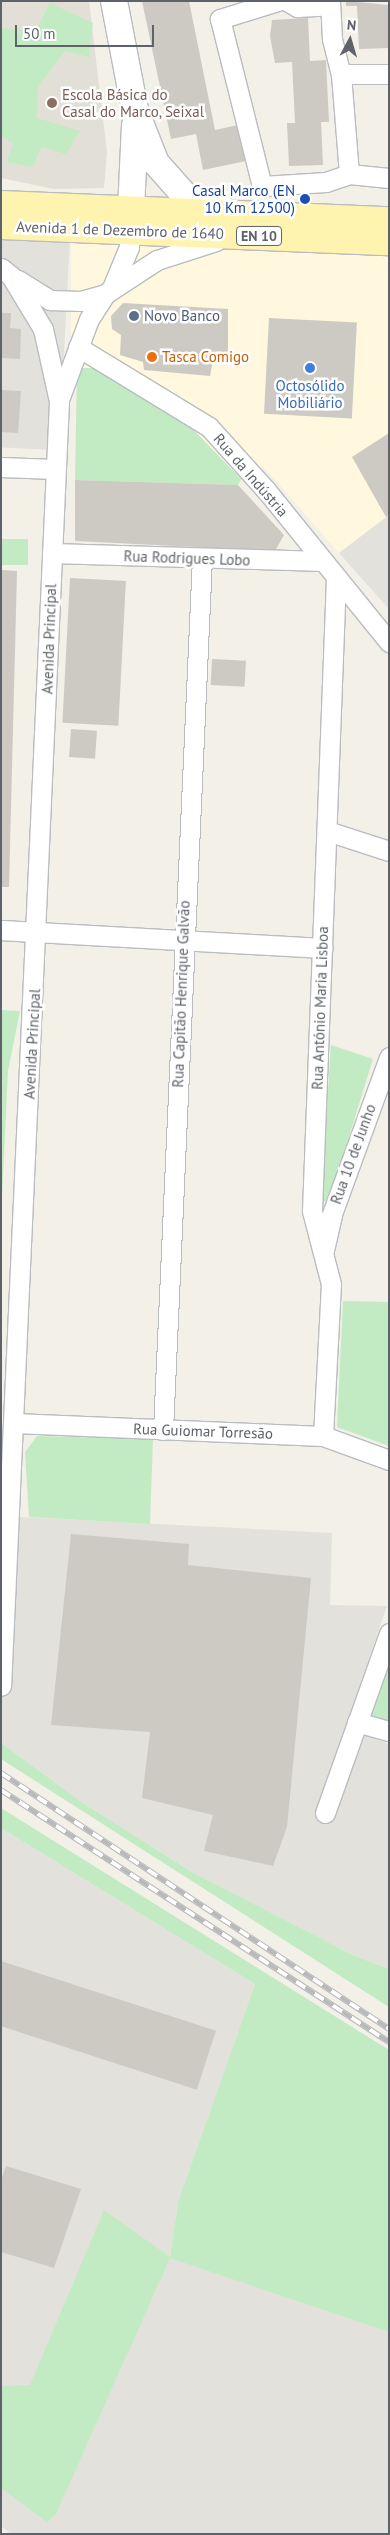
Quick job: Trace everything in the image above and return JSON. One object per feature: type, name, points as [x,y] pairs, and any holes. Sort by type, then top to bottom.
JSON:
[{"type":"main road","points":[[114,1],[135,110],[131,220]]},
{"type":"main road","points":[[135,110],[168,182],[186,198],[242,225]]},
{"type":"main road","name":"Avenida 1 de Dezembro de 1640","points":[[1,205],[131,220],[242,225],[389,241]]},
{"type":"main road","name":"Avenida 1 de Dezembro de 1640","points":[[1,225],[131,220]]},
{"type":"main road","name":"Avenida 1 de Dezembro de 1640","points":[[242,225],[389,221]]},
{"type":"street","points":[[278,1],[220,19],[262,186],[324,182],[349,174],[389,178]]},
{"type":"street","points":[[287,1],[297,7],[330,3],[332,39],[341,74],[349,174]]},
{"type":"street","points":[[341,74],[389,74]]},
{"type":"street","name":"Avenida Principal","points":[[59,401],[78,347],[126,259],[131,220]]},
{"type":"street","name":"Avenida Principal","points":[[6,272],[50,300],[81,301],[109,291],[166,256],[242,225]]},
{"type":"street","name":"Avenida Principal","points":[[1,1686],[6,1534],[14,1423],[10,1314],[36,931],[59,401],[43,329],[6,272]]},
{"type":"street","name":"Rua da Indústria","points":[[78,347],[209,427],[389,642]]},
{"type":"street","points":[[1,467],[55,469]]},
{"type":"street","name":"Rua Rodrigues Lobo","points":[[52,553],[323,562]]},
{"type":"street","name":"Rua Capitão Henrique Galvão","points":[[163,1430],[182,944],[202,559]]},
{"type":"street","name":"Rua António Maria Lisboa","points":[[323,1436],[331,1284],[312,1211],[336,577]]},
{"type":"street","points":[[327,831],[389,851]]},
{"type":"street","points":[[1,930],[36,931],[182,944],[322,948]]},
{"type":"street","name":"Rua 10 de Junho","points":[[323,1254],[332,1214],[389,1057]]},
{"type":"street","name":"Rua Guiomar Torresão","points":[[14,1423],[323,1436],[389,1460]]},
{"type":"street","points":[[325,1813],[389,1633]]},
{"type":"street","points":[[357,1722],[389,1731]]},
{"type":"shaded area","name":"Escola Básica do Casal do Marco, Seixal","points":[[1,1],[89,1],[107,152],[104,188],[54,189],[1,178]]},
{"type":"shaded area","points":[[1,216],[71,220],[59,450],[1,447]]},
{"type":"shaded area","points":[[71,220],[389,233],[389,515],[339,553],[263,466],[241,479],[187,423],[95,368],[77,368],[71,335]]},
{"type":"shaded area","points":[[389,515],[389,609],[339,553]]},
{"type":"shaded area","points":[[1,1516],[332,1533],[330,1605],[387,1606],[345,1728],[389,1744],[389,1969],[353,1955],[192,1872],[83,1803],[1,1743]]},
{"type":"shaded area","points":[[1,1828],[255,1984],[178,2202],[170,2257],[389,2332],[389,2534],[11,2534],[1,2526]]},
{"type":"green space","points":[[50,3],[93,23],[89,57],[65,51],[38,87],[37,118],[80,131],[66,154],[42,147],[32,167],[7,162],[13,144],[1,135],[1,28],[35,32]]},
{"type":"green space","points":[[77,368],[94,368],[187,423],[241,479],[238,485],[75,480]]},
{"type":"green space","points":[[1,539],[28,539],[28,565],[1,565]]},
{"type":"green space","points":[[1,1010],[20,1011],[8,1071],[1,1219]]},
{"type":"green space","points":[[331,1045],[373,1059],[329,1201],[321,1201]]},
{"type":"green space","points":[[343,1301],[389,1302],[389,1446],[337,1427]]},
{"type":"green space","points":[[37,1436],[153,1439],[150,1524],[29,1517],[25,1452]]},
{"type":"green space","points":[[389,1664],[389,1722],[370,1715]]},
{"type":"green space","points":[[1,1743],[83,1803],[192,1872],[353,1955],[389,1969],[389,2007],[1,1759]]},
{"type":"green space","points":[[1,1808],[389,2050],[389,2332],[170,2258],[56,2514],[47,2522],[1,2488],[1,2386],[30,2385],[104,2210],[170,2257],[178,2202],[255,1984],[1,1828]]},
{"type":"building","points":[[142,1],[189,1],[215,130],[238,125],[246,161],[203,170],[196,134],[171,139]]},
{"type":"building","points":[[346,1],[389,5],[389,48],[359,49],[357,6],[346,6]]},
{"type":"building","points":[[308,18],[310,61],[326,60],[329,122],[321,122],[323,165],[289,166],[287,123],[295,123],[292,62],[275,63],[270,36],[272,20]]},
{"type":"building","points":[[123,303],[228,309],[228,357],[214,356],[210,376],[144,370],[143,362],[120,355],[121,335],[112,329],[111,316]]},
{"type":"building","points":[[1,313],[11,313],[10,328],[21,329],[20,359],[1,358]]},
{"type":"building","name":"Octosólido Mobiliário","points":[[269,318],[357,323],[352,418],[264,414]]},
{"type":"building","points":[[1,390],[21,391],[18,433],[1,432]]},
{"type":"building","points":[[389,433],[389,515],[386,517],[352,457]]},
{"type":"building","points":[[75,480],[238,485],[284,535],[275,551],[75,541]]},
{"type":"building","points":[[1,570],[17,571],[9,887],[1,887]]},
{"type":"building","points":[[70,578],[126,581],[118,726],[62,723]]},
{"type":"building","points":[[212,659],[246,661],[245,687],[211,685]]},
{"type":"building","points":[[71,729],[97,731],[95,759],[69,757]]},
{"type":"building","points":[[71,1534],[189,1544],[188,1565],[311,1578],[287,1827],[273,1866],[204,1851],[213,1815],[142,1798],[150,1732],[51,1725]]},
{"type":"building","points":[[1,1961],[216,2031],[197,2090],[1,2026]]},
{"type":"building","points":[[6,2166],[81,2189],[54,2268],[1,2252],[1,2180]]},
{"type":"railway","points":[[1,1773],[389,2029]]},
{"type":"railway","points":[[1,1790],[389,2042]]},
{"type":"place","name":"Escola Básica do Casal do Marco, Seixal","points":[[52,103]]},
{"type":"place","name":"Casal Marco (EN 10 Km 12500)","points":[[305,199]]},
{"type":"place","name":"Novo Banco","points":[[134,316]]},
{"type":"place","name":"Tasca Comigo","points":[[152,357]]},
{"type":"place","name":"Octosólido Mobiliário","points":[[310,368]]}]
